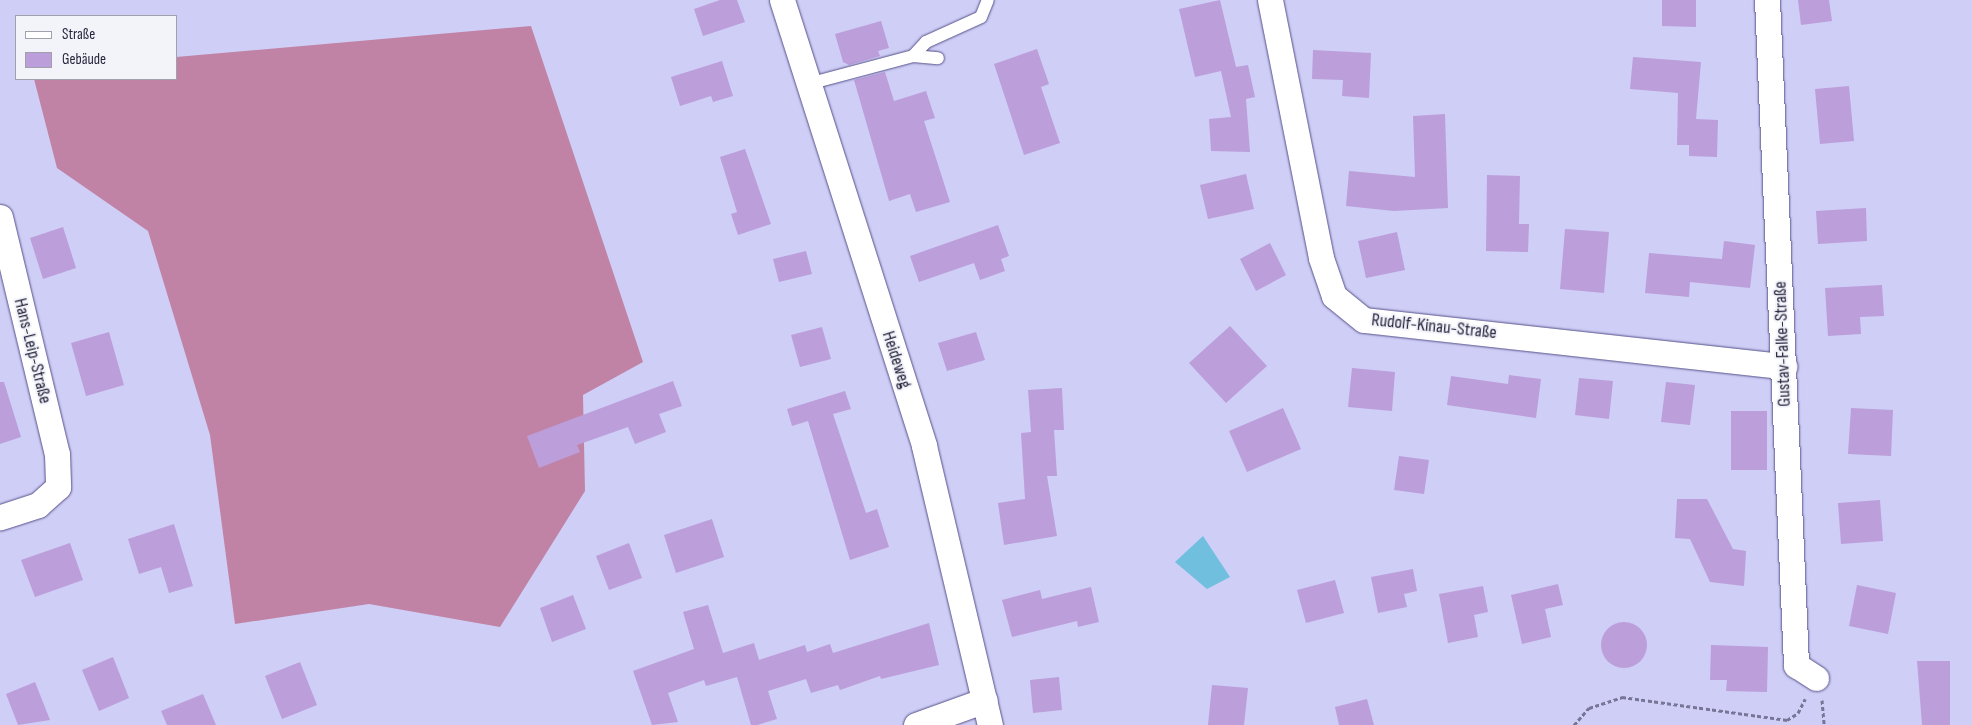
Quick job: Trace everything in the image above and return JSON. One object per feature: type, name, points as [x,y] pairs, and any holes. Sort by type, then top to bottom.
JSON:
[{"type":"street","name":"Heideweg","points":[[782,0],[924,446],[990,725]]},
{"type":"street","name":"Rudolf-Kinau-Straße","points":[[1270,0],[1321,258],[1334,296],[1364,320],[1784,366]]},
{"type":"street","name":"Gustav-Falke-Straße","points":[[1767,0],[1796,664],[1816,678]]},
{"type":"street","name":"Hans-Leip-Straße","points":[[0,217],[57,454],[58,487],[38,505],[0,517]]},
{"type":"street","points":[[916,725],[985,700]]},
{"type":"lane","points":[[913,56],[926,42],[981,16],[988,0]]},
{"type":"lane","points":[[808,84],[913,56],[938,58]]},
{"type":"path","points":[[1574,725],[1589,708],[1622,697],[1787,720],[1798,713],[1816,678]]},
{"type":"shaded area","points":[[531,26],[643,362],[583,395],[585,491],[500,627],[369,604],[235,624],[210,435],[148,231],[57,168],[34,80],[178,80],[178,57]]},
{"type":"water","points":[[1203,536],[1230,577],[1207,589],[1175,562]]},
{"type":"building","points":[[720,0],[737,0],[745,22],[703,36],[694,9]]},
{"type":"building","points":[[1220,0],[1236,67],[1248,65],[1255,97],[1246,99],[1250,152],[1211,151],[1209,119],[1231,117],[1221,71],[1195,77],[1179,9]]},
{"type":"building","points":[[1662,0],[1696,0],[1696,27],[1662,26]]},
{"type":"building","points":[[1798,0],[1829,0],[1832,21],[1801,25]]},
{"type":"building","points":[[881,21],[889,48],[878,51],[880,56],[849,65],[843,62],[835,34]]},
{"type":"building","points":[[1037,49],[1049,84],[1041,87],[1060,143],[1024,155],[994,64]]},
{"type":"building","points":[[1313,50],[1371,53],[1369,98],[1342,96],[1343,80],[1312,79]]},
{"type":"building","points":[[1633,57],[1701,62],[1696,119],[1718,120],[1717,157],[1689,156],[1689,145],[1677,145],[1678,93],[1630,89]]},
{"type":"building","points":[[722,61],[733,96],[713,102],[711,96],[680,106],[671,77]]},
{"type":"building","points":[[885,72],[894,101],[926,91],[935,118],[924,121],[950,202],[916,212],[910,194],[889,201],[854,80]]},
{"type":"building","points":[[1849,86],[1854,141],[1820,144],[1815,89]]},
{"type":"building","points":[[1445,114],[1448,208],[1394,211],[1346,206],[1349,171],[1415,177],[1413,116]]},
{"type":"building","points":[[745,149],[771,224],[738,235],[731,214],[737,212],[720,157]]},
{"type":"building","points":[[1246,174],[1254,209],[1208,219],[1200,185]]},
{"type":"building","points":[[1487,175],[1520,176],[1519,224],[1529,224],[1528,252],[1486,251]]},
{"type":"building","points":[[1866,208],[1867,241],[1818,244],[1816,211]]},
{"type":"building","points":[[998,225],[1009,256],[1001,259],[1005,271],[980,280],[974,263],[919,282],[910,256]]},
{"type":"building","points":[[63,227],[76,268],[43,279],[30,238]]},
{"type":"building","points":[[1565,229],[1609,232],[1604,293],[1560,289]]},
{"type":"building","points":[[1397,232],[1405,270],[1366,278],[1358,241]]},
{"type":"building","points":[[1724,241],[1755,245],[1750,288],[1690,282],[1689,297],[1645,293],[1649,253],[1722,259]]},
{"type":"building","points":[[1270,243],[1286,275],[1256,291],[1240,259]]},
{"type":"building","points":[[806,251],[812,274],[779,282],[773,259]]},
{"type":"building","points":[[1882,285],[1884,316],[1860,317],[1861,334],[1828,336],[1825,288]]},
{"type":"building","points":[[1230,326],[1267,366],[1226,403],[1189,363]]},
{"type":"building","points":[[822,327],[831,359],[800,367],[791,335]]},
{"type":"building","points":[[109,332],[124,385],[86,396],[71,343]]},
{"type":"building","points":[[976,332],[985,360],[947,371],[938,343]]},
{"type":"building","points":[[1352,368],[1395,372],[1392,411],[1348,407]]},
{"type":"building","points":[[1509,375],[1541,379],[1536,418],[1447,405],[1451,376],[1508,384]]},
{"type":"building","points":[[1579,378],[1613,381],[1609,419],[1575,415]]},
{"type":"building","points":[[673,381],[682,406],[659,414],[666,432],[635,444],[628,427],[577,445],[580,452],[539,468],[527,436]]},
{"type":"building","points":[[0,382],[4,382],[21,437],[0,444]]},
{"type":"building","points":[[1666,382],[1695,385],[1690,425],[1661,422]]},
{"type":"building","points":[[1062,388],[1064,430],[1054,430],[1057,476],[1047,476],[1057,536],[1004,545],[998,503],[1025,499],[1021,433],[1031,432],[1028,390]]},
{"type":"building","points":[[845,391],[851,409],[833,414],[866,513],[877,509],[889,547],[850,560],[808,421],[792,426],[787,409]]},
{"type":"building","points":[[1283,408],[1301,449],[1247,472],[1229,431]]},
{"type":"building","points":[[1851,408],[1893,410],[1891,456],[1848,454]]},
{"type":"building","points":[[1731,411],[1767,411],[1767,470],[1731,470]]},
{"type":"building","points":[[1399,456],[1429,460],[1424,494],[1394,490]]},
{"type":"building","points":[[1677,499],[1707,499],[1733,549],[1746,551],[1744,586],[1710,582],[1690,539],[1675,538]]},
{"type":"building","points":[[1880,500],[1883,541],[1841,544],[1838,503]]},
{"type":"building","points":[[712,519],[724,557],[676,573],[664,535]]},
{"type":"building","points":[[174,524],[193,586],[169,593],[161,567],[139,574],[128,539]]},
{"type":"building","points":[[70,543],[83,580],[35,597],[21,560]]},
{"type":"building","points":[[629,543],[642,578],[609,590],[596,556]]},
{"type":"building","points":[[1413,569],[1417,591],[1404,594],[1407,607],[1378,613],[1371,577]]},
{"type":"building","points":[[1335,580],[1344,613],[1306,623],[1297,590]]},
{"type":"building","points":[[1558,584],[1563,605],[1545,609],[1551,637],[1522,644],[1511,595]]},
{"type":"building","points":[[1857,585],[1896,593],[1888,634],[1849,626]]},
{"type":"building","points":[[1483,586],[1488,612],[1474,615],[1478,637],[1448,643],[1439,594]]},
{"type":"building","points":[[1091,587],[1099,622],[1078,627],[1077,621],[1012,637],[1002,600],[1040,590],[1042,599]]},
{"type":"building","points":[[573,595],[586,629],[552,642],[540,608]]},
{"type":"building","points":[[708,605],[723,653],[754,643],[759,660],[805,645],[807,652],[830,644],[833,653],[929,623],[939,665],[881,679],[880,676],[840,690],[838,685],[811,693],[806,679],[768,691],[777,719],[757,725],[751,725],[737,677],[706,686],[704,680],[668,693],[678,722],[652,725],[633,671],[694,649],[683,612]]},
{"type":"building","points":[[1624,622],[1637,626],[1643,632],[1647,645],[1643,658],[1637,664],[1624,668],[1611,664],[1605,658],[1601,645],[1605,632],[1611,626]]},
{"type":"building","points":[[1711,645],[1768,647],[1767,692],[1726,691],[1727,680],[1710,680]]},
{"type":"building","points":[[113,657],[129,698],[99,711],[82,670]]},
{"type":"building","points":[[1917,661],[1950,661],[1950,725],[1922,725]]},
{"type":"building","points":[[300,662],[317,705],[282,719],[265,676]]},
{"type":"building","points":[[1059,677],[1062,710],[1033,713],[1030,680]]},
{"type":"building","points":[[35,682],[50,720],[18,725],[6,694]]},
{"type":"building","points":[[1212,685],[1248,688],[1244,725],[1208,725]]},
{"type":"building","points":[[203,694],[216,725],[167,725],[161,711]]},
{"type":"building","points":[[1367,699],[1374,725],[1339,725],[1335,707]]}]
